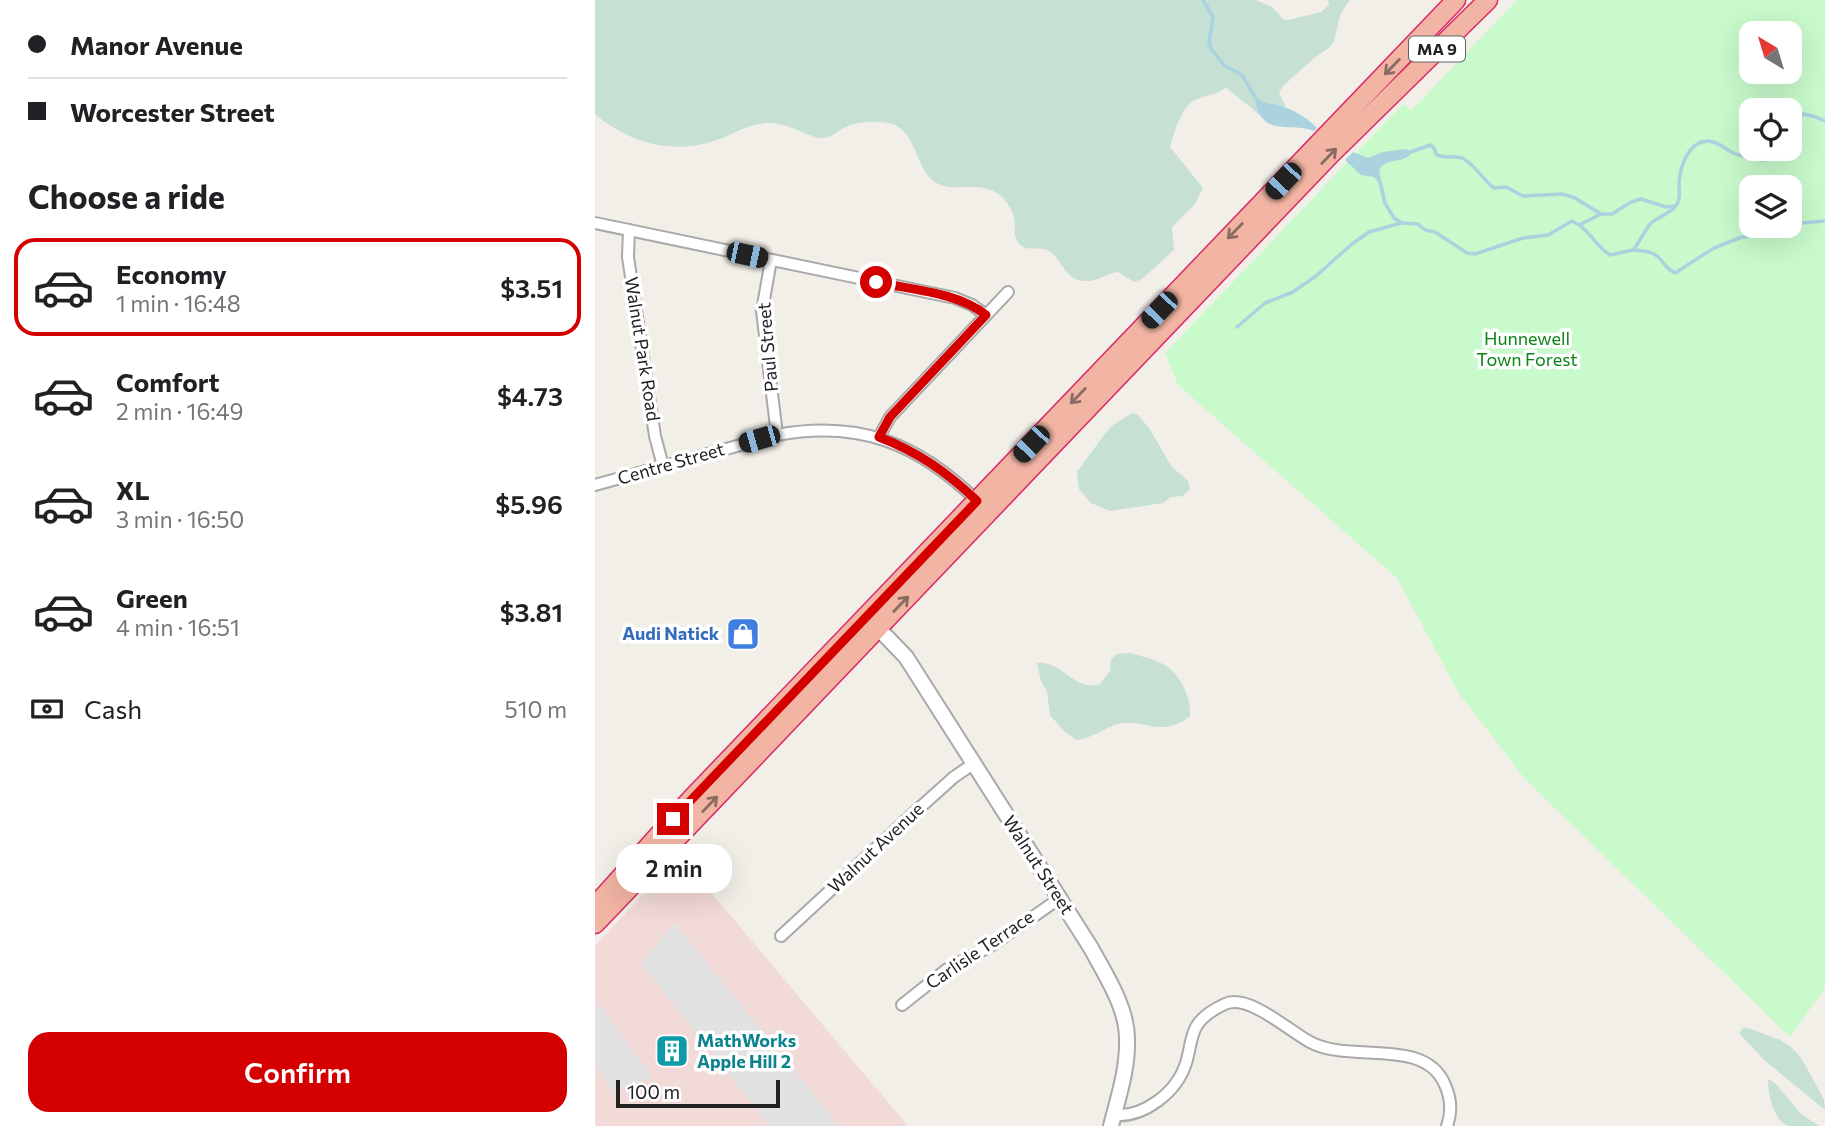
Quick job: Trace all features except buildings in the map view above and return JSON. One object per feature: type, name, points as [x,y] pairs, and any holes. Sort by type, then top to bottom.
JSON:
[{"type":"highway","name":"MA 9","points":[[595,906],[655,838],[1456,0]]},
{"type":"highway","name":"MA 9","points":[[595,924],[1331,154],[1488,0]]},
{"type":"street","points":[[595,223],[955,298],[986,315]]},
{"type":"street","name":"Walnut Park Road","points":[[629,230],[628,257],[655,436],[663,466]]},
{"type":"street","name":"Paul Street","points":[[771,260],[762,311],[777,435]]},
{"type":"street","points":[[879,437],[890,417],[1008,292]]},
{"type":"street","name":"Centre Street","points":[[595,485],[777,435],[806,430],[836,430],[879,437],[927,459],[953,478],[977,501]]},
{"type":"street","name":"Walnut Street","points":[[879,628],[906,657],[1060,898],[1117,998],[1128,1038],[1125,1066],[1112,1120]]},
{"type":"street","name":"Walnut Avenue","points":[[781,936],[915,811],[973,764]]},
{"type":"street","name":"Carlisle Terrace","points":[[902,1005],[946,970],[982,952],[1060,898]]},
{"type":"street","points":[[1112,1120],[1137,1113],[1167,1093],[1182,1074],[1193,1034],[1201,1020],[1223,1005],[1237,1001],[1251,1006],[1321,1048],[1412,1056],[1430,1065],[1437,1071],[1448,1090],[1451,1111],[1447,1126]]},
{"type":"shaded area","points":[[682,853],[703,883],[908,1126],[595,1126],[595,946]]},
{"type":"shaded area","points":[[675,923],[839,1126],[770,1126],[641,963]]},
{"type":"shaded area","points":[[600,1005],[653,1078],[613,1091],[595,1064],[595,1008]]},
{"type":"green space","points":[[595,0],[1256,0],[1272,7],[1283,19],[1288,20],[1321,12],[1329,5],[1328,0],[1350,0],[1340,15],[1334,42],[1282,87],[1279,93],[1286,107],[1269,105],[1254,97],[1263,119],[1226,87],[1195,100],[1186,107],[1170,147],[1203,188],[1195,204],[1172,227],[1174,250],[1142,279],[1134,282],[1118,272],[1092,281],[1081,281],[1066,272],[1048,250],[1023,247],[1015,235],[1013,214],[1001,196],[979,187],[953,187],[937,183],[925,172],[907,135],[890,123],[859,123],[824,138],[777,123],[761,124],[714,141],[682,147],[651,143],[621,132],[595,114]]},
{"type":"green space","name":"Hunnewell Town Forest","points":[[1517,0],[1825,0],[1825,988],[1790,1037],[1525,779],[1458,692],[1397,578],[1178,385],[1165,353],[1403,104],[1411,111]]},
{"type":"green space","points":[[1132,413],[1138,415],[1149,428],[1172,467],[1188,481],[1190,489],[1183,496],[1171,497],[1163,503],[1110,511],[1091,503],[1079,489],[1077,472],[1113,425]]},
{"type":"green space","points":[[1130,653],[1159,662],[1174,673],[1187,694],[1190,716],[1163,727],[1122,723],[1076,740],[1050,715],[1047,691],[1041,681],[1037,663],[1051,665],[1086,685],[1099,685],[1110,671],[1111,659],[1117,654]]},
{"type":"green space","points":[[1744,1027],[1781,1041],[1796,1052],[1822,1095],[1825,1110],[1764,1060],[1739,1033]]},
{"type":"green space","points":[[1768,1079],[1775,1083],[1800,1113],[1819,1126],[1789,1126],[1779,1119],[1769,1092]]},
{"type":"water","points":[[1254,96],[1295,112],[1317,128],[1314,131],[1269,124],[1258,110]]},
{"type":"water","points":[[1406,149],[1412,152],[1408,156],[1387,163],[1379,170],[1382,186],[1374,177],[1361,175],[1345,160],[1353,152],[1368,158],[1383,152]]},
{"type":"waterway","points":[[1203,0],[1213,17],[1209,43],[1212,50],[1224,65],[1242,75],[1255,97]]},
{"type":"waterway","points":[[1802,115],[1825,121]]},
{"type":"waterway","points":[[1380,182],[1385,203],[1394,218],[1402,223],[1418,224],[1425,230],[1435,232],[1467,253],[1475,254],[1523,238],[1548,235],[1572,221],[1583,228],[1610,255],[1633,250],[1651,223],[1677,204],[1683,163],[1690,151],[1700,142],[1711,141],[1739,155]]},
{"type":"waterway","points":[[1408,153],[1430,145],[1439,156],[1464,159],[1494,188],[1506,187],[1523,196],[1562,194],[1575,198],[1601,214]]},
{"type":"waterway","points":[[1581,224],[1601,214],[1612,214],[1641,199],[1666,207],[1674,206]]},
{"type":"waterway","points":[[1802,223],[1825,221]]},
{"type":"waterway","points":[[1237,327],[1265,303],[1293,292],[1316,276],[1369,232],[1401,223]]},
{"type":"waterway","points":[[1633,250],[1655,255],[1675,273],[1714,248],[1739,238]]},
{"type":"place","name":"Audi Natick","points":[[743,634]]},
{"type":"place","name":"MathWorks Apple Hill 2","points":[[672,1051]]},
{"type":"route","points":[[673,819],[977,501],[953,478],[927,459],[879,437],[890,417],[986,315],[955,298],[876,282]]}]
